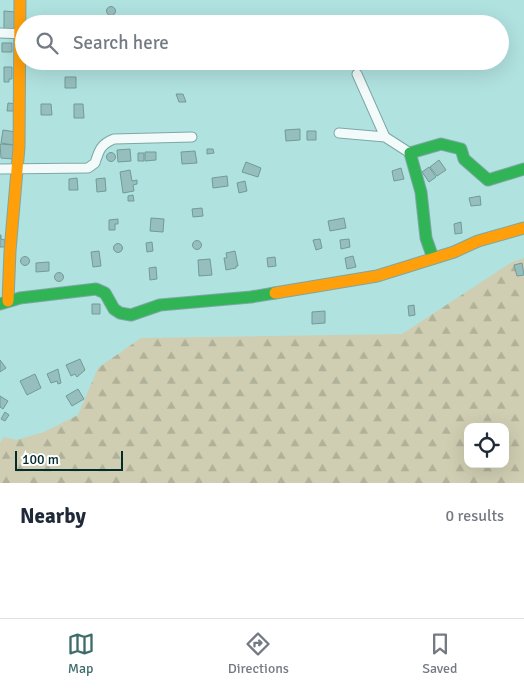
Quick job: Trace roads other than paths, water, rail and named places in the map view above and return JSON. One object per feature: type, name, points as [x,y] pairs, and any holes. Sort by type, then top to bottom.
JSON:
[{"type":"street","points":[[20,0],[21,15]]},
{"type":"street","points":[[0,33],[15,34]]},
{"type":"street","points":[[21,70],[18,169],[4,303],[96,289],[105,293],[114,309],[120,313],[131,315],[160,305],[251,297],[345,283],[377,276],[454,252],[478,241],[524,228]]},
{"type":"street","points":[[357,74],[385,137]]},
{"type":"street","points":[[339,133],[385,137],[410,153],[421,192],[426,238],[433,258]]},
{"type":"street","points":[[0,169],[88,168],[95,163],[100,148],[114,139],[192,137]]},
{"type":"street","points":[[410,153],[441,144],[461,149],[464,160],[488,180],[524,170]]}]
